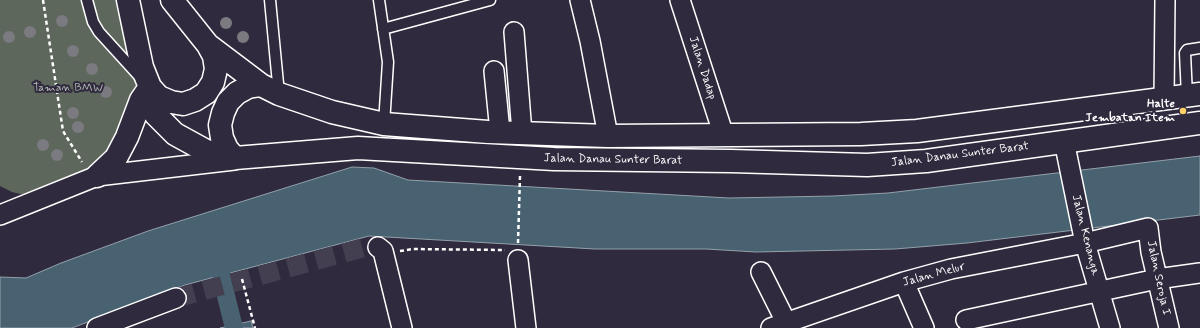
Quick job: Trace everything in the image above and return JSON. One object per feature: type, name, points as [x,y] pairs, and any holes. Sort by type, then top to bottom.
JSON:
[{"type":"main road","name":"Jalan Danau Sunter Barat","points":[[128,0],[142,67],[150,87],[155,114],[175,134],[206,151],[242,158],[358,148],[554,160],[731,161],[867,165],[1066,150],[1200,123]]},
{"type":"main road","name":"Jalan Danau Sunter Barat","points":[[172,0],[208,45],[270,89],[332,112],[384,124],[500,132],[608,136],[727,136],[917,131],[1193,95]]},
{"type":"main road","points":[[91,172],[116,158],[127,137],[141,100],[150,87],[159,97],[170,102],[183,104],[195,100],[206,92],[213,82],[216,69],[214,56],[208,45]]},
{"type":"main road","points":[[242,158],[227,149],[222,138],[220,125],[223,113],[228,102],[237,93],[248,87],[270,89]]},
{"type":"main road","points":[[727,136],[731,161]]},
{"type":"street","points":[[580,0],[590,41],[608,136]]},
{"type":"street","name":"Jalan Dadap","points":[[680,0],[727,136]]},
{"type":"street","points":[[1164,99],[1165,0]]},
{"type":"street","points":[[514,32],[522,133]]},
{"type":"street","points":[[494,71],[500,132]]},
{"type":"street","name":"Jalan Kenanga","points":[[1066,150],[1084,238],[1110,328]]},
{"type":"street","points":[[0,215],[91,172],[242,158]]},
{"type":"street","name":"Jalan Melur","points":[[782,326],[904,282],[951,269],[1084,238],[1148,228]]},
{"type":"street","name":"Jalan Seroja I","points":[[1148,228],[1150,252],[1169,328]]},
{"type":"street","points":[[381,251],[402,328]]},
{"type":"street","points":[[513,252],[526,328]]},
{"type":"street","points":[[761,272],[782,326]]},
{"type":"street","points":[[966,320],[1157,279],[1200,273]]},
{"type":"street","points":[[904,282],[924,328]]},
{"type":"street","points":[[97,328],[176,298]]},
{"type":"lane","points":[[87,0],[93,22],[99,32],[150,87]]},
{"type":"lane","points":[[270,0],[270,89]]},
{"type":"lane","points":[[379,0],[388,62],[384,124]]},
{"type":"lane","points":[[383,29],[490,0]]},
{"type":"lane","points":[[1193,95],[1184,53],[1187,50],[1200,48]]},
{"type":"path","points":[[43,0],[63,131],[91,172]]},
{"type":"path","points":[[381,251],[413,249],[513,252],[520,181]]},
{"type":"path","points":[[242,279],[256,328]]},
{"type":"green space","name":"Taman BMW","points":[[0,0],[118,0],[127,34],[136,83],[136,97],[109,162],[68,180],[25,195],[12,192],[0,186]]},
{"type":"water","points":[[1200,156],[1200,215],[967,243],[895,249],[756,252],[706,249],[595,249],[369,236],[185,285],[72,328],[0,328],[0,277],[26,278],[61,263],[148,231],[352,167],[374,168],[408,180],[729,198],[833,196],[888,193]]},
{"type":"water","points":[[251,321],[253,328],[220,328]]},
{"type":"waterway","points":[[218,251],[223,284],[234,328]]},
{"type":"tunnel","points":[[176,298],[370,246],[378,247]]},
{"type":"place","name":"Halte Jembatan Item","points":[[1183,111]]}]
